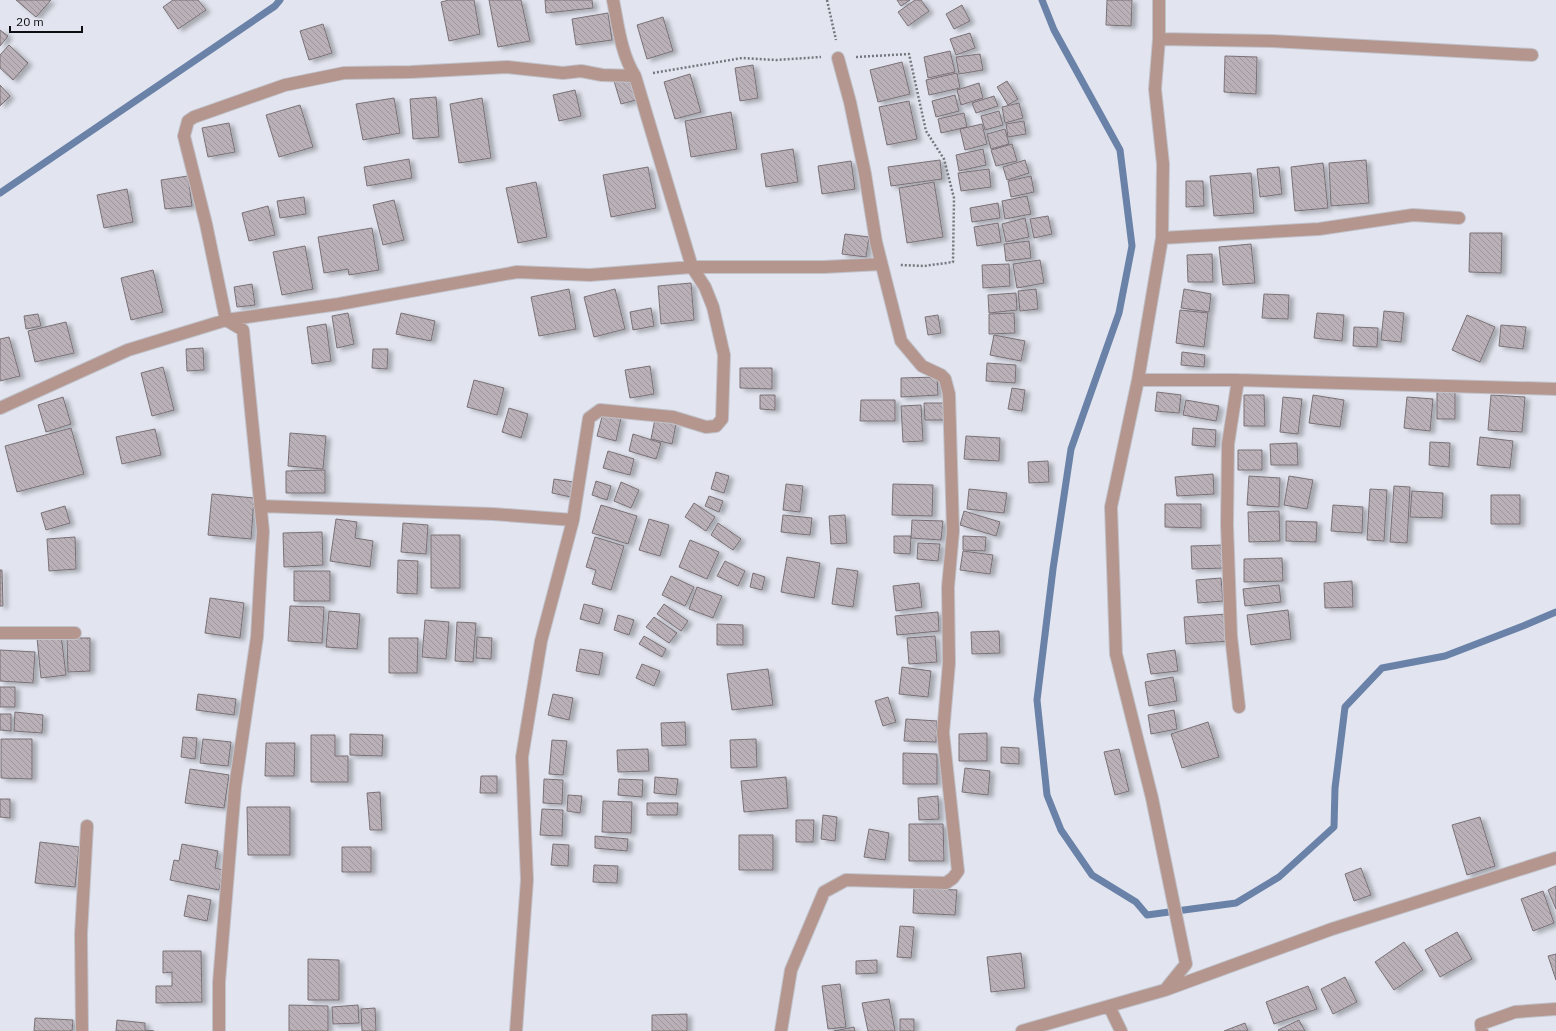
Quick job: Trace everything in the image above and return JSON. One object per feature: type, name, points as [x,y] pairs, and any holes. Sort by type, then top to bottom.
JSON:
[{"type":"street","points":[[516,1031],[528,880],[522,757],[541,641],[573,520],[586,427],[589,418],[600,410],[673,417],[706,427],[716,426],[722,419],[724,355],[713,307],[705,287],[692,267],[635,76],[629,66],[625,53],[613,0]]},
{"type":"street","points":[[1159,0],[1159,39],[1155,89],[1163,164],[1162,238],[1138,380],[1111,507],[1116,654],[1152,798],[1186,964],[1165,990]]},
{"type":"street","points":[[1159,39],[1272,41],[1532,55]]},
{"type":"street","points":[[781,1031],[791,970],[824,892],[846,880],[895,881],[929,884],[946,883],[953,878],[958,871],[943,733],[949,663],[948,587],[953,531],[949,394],[945,379],[941,375],[922,366],[901,341],[881,264],[852,109],[838,58]]},
{"type":"street","points":[[219,1031],[220,982],[235,787],[257,637],[263,531],[243,330],[226,320],[206,224],[184,136],[188,121],[194,117],[285,85],[344,73],[411,72],[507,67],[563,73],[581,71],[602,75],[635,76]]},
{"type":"street","points":[[1162,238],[1319,229],[1413,215],[1459,218]]},
{"type":"street","points":[[0,408],[128,350],[226,320],[339,304],[516,272],[590,275],[692,267],[824,267],[881,264]]},
{"type":"street","points":[[1138,380],[1238,380],[1556,388]]},
{"type":"street","points":[[1238,380],[1228,444],[1227,526],[1231,636],[1239,707]]},
{"type":"street","points":[[260,506],[493,514],[573,520]]},
{"type":"street","points":[[0,632],[75,633]]},
{"type":"street","points":[[82,1031],[81,934],[87,826]]},
{"type":"street","points":[[1022,1031],[1165,990],[1332,929],[1556,858]]},
{"type":"street","points":[[1109,1006],[1121,1031]]},
{"type":"street","points":[[1482,1031],[1481,1024],[1515,1012],[1556,1009]]},
{"type":"path","points":[[827,0],[836,40],[838,58]]},
{"type":"path","points":[[635,76],[742,58],[776,60],[909,54],[926,131],[944,159],[954,198],[953,262],[924,266],[881,264]]},
{"type":"building","points":[[16,0],[51,0],[36,17]]},
{"type":"building","points":[[173,0],[198,0],[206,10],[178,29],[163,7]]},
{"type":"building","points":[[449,0],[474,0],[480,34],[449,41],[441,2]]},
{"type":"building","points":[[489,0],[521,0],[530,41],[498,47]]},
{"type":"building","points":[[545,0],[592,0],[593,8],[546,13]]},
{"type":"building","points":[[897,0],[910,0],[901,6]]},
{"type":"building","points":[[915,0],[921,0],[929,11],[908,26],[898,12]]},
{"type":"building","points":[[1107,0],[1132,0],[1131,26],[1106,25]]},
{"type":"building","points":[[962,5],[970,21],[954,29],[946,14]]},
{"type":"building","points":[[608,13],[612,40],[576,45],[572,19]]},
{"type":"building","points":[[663,17],[673,51],[647,59],[637,25]]},
{"type":"building","points":[[323,24],[332,53],[309,60],[300,31]]},
{"type":"building","points":[[0,30],[8,36],[0,46]]},
{"type":"building","points":[[970,33],[975,48],[956,55],[950,39]]},
{"type":"building","points":[[9,45],[28,63],[13,80],[0,68],[0,55]]},
{"type":"building","points":[[950,51],[955,72],[928,78],[924,57]]},
{"type":"building","points":[[980,54],[983,70],[959,74],[956,57]]},
{"type":"building","points":[[1225,56],[1257,57],[1256,94],[1224,92]]},
{"type":"building","points":[[902,62],[910,94],[878,102],[870,70]]},
{"type":"building","points":[[753,65],[758,98],[740,101],[735,68]]},
{"type":"building","points":[[957,73],[960,88],[929,95],[926,80]]},
{"type":"building","points":[[690,74],[701,112],[675,119],[664,82]]},
{"type":"building","points":[[629,77],[636,100],[621,104],[614,81]]},
{"type":"building","points":[[1007,81],[1018,99],[1008,105],[997,87]]},
{"type":"building","points":[[979,83],[983,98],[961,105],[957,90]]},
{"type":"building","points":[[0,85],[10,96],[0,106]]},
{"type":"building","points":[[575,90],[581,116],[559,121],[553,95]]},
{"type":"building","points":[[955,95],[959,111],[936,117],[932,101]]},
{"type":"building","points":[[994,96],[998,106],[976,113],[972,103]]},
{"type":"building","points":[[436,97],[439,137],[413,139],[410,99]]},
{"type":"building","points":[[394,98],[400,133],[363,140],[356,104]]},
{"type":"building","points":[[482,98],[491,158],[459,163],[450,104]]},
{"type":"building","points":[[909,101],[917,139],[887,145],[879,107]]},
{"type":"building","points":[[1019,103],[1023,118],[1005,123],[1002,107]]},
{"type":"building","points":[[300,105],[313,147],[279,157],[266,115]]},
{"type":"building","points":[[999,111],[1003,125],[985,130],[981,116]]},
{"type":"building","points":[[731,112],[737,149],[691,157],[685,121]]},
{"type":"building","points":[[964,113],[967,127],[941,133],[938,119]]},
{"type":"building","points":[[1024,121],[1026,134],[1008,137],[1006,124]]},
{"type":"building","points":[[229,123],[235,152],[208,157],[202,128]]},
{"type":"building","points":[[982,124],[987,144],[965,150],[960,129]]},
{"type":"building","points":[[1005,129],[1009,144],[991,149],[987,134]]},
{"type":"building","points":[[1012,144],[1017,161],[996,166],[991,150]]},
{"type":"building","points":[[793,149],[798,182],[766,187],[761,154]]},
{"type":"building","points":[[983,149],[986,165],[959,171],[956,155]]},
{"type":"building","points":[[409,159],[412,178],[367,186],[364,167]]},
{"type":"building","points":[[940,160],[942,179],[891,186],[888,167]]},
{"type":"building","points":[[1025,160],[1029,173],[1007,180],[1003,167]]},
{"type":"building","points":[[1366,160],[1369,203],[1331,206],[1329,163]]},
{"type":"building","points":[[851,161],[855,189],[822,194],[818,166]]},
{"type":"building","points":[[1323,163],[1328,208],[1295,211],[1291,167]]},
{"type":"building","points":[[648,167],[656,208],[611,217],[603,175]]},
{"type":"building","points":[[1279,167],[1282,194],[1260,197],[1257,169]]},
{"type":"building","points":[[989,169],[991,187],[961,191],[958,173]]},
{"type":"building","points":[[1251,173],[1254,213],[1214,216],[1210,176]]},
{"type":"building","points":[[188,176],[192,206],[165,209],[161,180]]},
{"type":"building","points":[[1031,176],[1034,192],[1011,197],[1008,181]]},
{"type":"building","points":[[1186,181],[1203,181],[1204,206],[1186,207]]},
{"type":"building","points":[[536,182],[547,237],[518,243],[506,188]]},
{"type":"building","points":[[934,182],[943,237],[907,243],[899,188]]},
{"type":"building","points":[[127,189],[133,222],[104,228],[97,195]]},
{"type":"building","points":[[1027,196],[1031,214],[1005,219],[1002,201]]},
{"type":"building","points":[[304,197],[306,214],[280,218],[277,201]]},
{"type":"building","points":[[394,200],[404,240],[383,245],[373,205]]},
{"type":"building","points":[[998,203],[1000,218],[972,222],[970,208]]},
{"type":"building","points":[[268,206],[275,235],[249,241],[242,213]]},
{"type":"building","points":[[1048,216],[1052,234],[1034,238],[1030,219]]},
{"type":"building","points":[[1025,218],[1029,237],[1006,242],[1002,224]]},
{"type":"building","points":[[998,223],[1001,242],[977,246],[974,227]]},
{"type":"building","points":[[372,228],[379,270],[349,275],[348,269],[324,273],[318,237]]},
{"type":"building","points":[[1470,233],[1502,233],[1501,273],[1469,272]]},
{"type":"building","points":[[845,234],[869,237],[866,257],[842,254]]},
{"type":"building","points":[[1029,241],[1031,258],[1006,261],[1004,244]]},
{"type":"building","points":[[1251,244],[1255,283],[1223,285],[1219,247]]},
{"type":"building","points":[[305,246],[313,289],[282,295],[273,252]]},
{"type":"building","points":[[1212,254],[1213,282],[1188,282],[1187,255]]},
{"type":"building","points":[[1040,260],[1044,283],[1017,288],[1013,264]]},
{"type":"building","points":[[1009,264],[1010,286],[983,288],[982,265]]},
{"type":"building","points":[[153,270],[163,312],[131,320],[121,278]]},
{"type":"building","points":[[691,283],[694,320],[661,324],[658,286]]},
{"type":"building","points":[[252,284],[255,305],[237,307],[234,287]]},
{"type":"building","points":[[569,289],[576,329],[539,336],[531,297]]},
{"type":"building","points":[[615,289],[625,329],[594,337],[584,297]]},
{"type":"building","points":[[1036,289],[1038,309],[1020,311],[1018,291]]},
{"type":"building","points":[[1184,289],[1211,294],[1209,312],[1181,308]]},
{"type":"building","points":[[1016,293],[1017,310],[989,313],[988,295]]},
{"type":"building","points":[[1264,294],[1289,295],[1288,319],[1262,318]]},
{"type":"building","points":[[651,308],[654,326],[633,330],[630,312]]},
{"type":"building","points":[[1180,310],[1208,313],[1204,347],[1176,343]]},
{"type":"building","points":[[1384,311],[1404,313],[1401,342],[1381,340]]},
{"type":"building","points":[[348,313],[354,344],[337,348],[332,316]]},
{"type":"building","points":[[401,313],[435,321],[431,341],[396,334]]},
{"type":"building","points":[[1014,313],[1015,333],[989,334],[989,314]]},
{"type":"building","points":[[1317,313],[1344,315],[1342,341],[1314,338]]},
{"type":"building","points":[[38,314],[41,326],[26,329],[24,316]]},
{"type":"building","points":[[938,315],[941,333],[928,335],[925,317]]},
{"type":"building","points":[[1467,315],[1495,327],[1480,362],[1452,350]]},
{"type":"building","points":[[66,322],[74,353],[35,362],[28,331]]},
{"type":"building","points":[[326,324],[331,361],[312,364],[307,327]]},
{"type":"building","points":[[1501,325],[1526,327],[1523,349],[1499,346]]},
{"type":"building","points":[[1354,327],[1378,328],[1377,347],[1353,346]]},
{"type":"building","points":[[994,335],[1025,341],[1021,361],[990,355]]},
{"type":"building","points":[[9,337],[20,376],[0,381],[0,339]]},
{"type":"building","points":[[203,348],[204,370],[187,371],[186,349]]},
{"type":"building","points":[[373,349],[388,349],[387,369],[372,368]]},
{"type":"building","points":[[1182,352],[1205,355],[1204,367],[1181,365]]},
{"type":"building","points":[[987,363],[1016,365],[1015,383],[986,381]]},
{"type":"building","points":[[650,366],[654,394],[630,398],[625,370]]},
{"type":"building","points":[[163,367],[174,410],[152,416],[141,373]]},
{"type":"building","points":[[740,368],[772,368],[772,389],[740,388]]},
{"type":"building","points":[[937,377],[938,395],[901,397],[901,378]]},
{"type":"building","points":[[474,380],[504,388],[497,415],[467,407]]},
{"type":"building","points":[[1012,388],[1025,390],[1022,411],[1008,409]]},
{"type":"building","points":[[1437,391],[1455,392],[1455,419],[1437,419]]},
{"type":"building","points":[[1157,392],[1181,395],[1179,413],[1155,411]]},
{"type":"building","points":[[760,395],[775,395],[775,410],[760,409]]},
{"type":"building","points":[[1244,395],[1264,395],[1265,426],[1244,426]]},
{"type":"building","points":[[1313,395],[1344,400],[1340,427],[1309,423]]},
{"type":"building","points":[[1491,395],[1525,397],[1522,432],[1488,430]]},
{"type":"building","points":[[63,397],[71,424],[46,432],[38,405]]},
{"type":"building","points":[[1283,397],[1302,399],[1298,434],[1280,432]]},
{"type":"building","points":[[1407,397],[1433,399],[1430,431],[1404,428]]},
{"type":"building","points":[[861,400],[895,400],[895,421],[860,421]]},
{"type":"building","points":[[1186,400],[1219,406],[1216,421],[1183,415]]},
{"type":"building","points":[[924,403],[946,403],[946,420],[925,420]]},
{"type":"building","points":[[921,405],[923,441],[903,442],[901,406]]},
{"type":"building","points":[[509,408],[528,414],[521,438],[502,432]]},
{"type":"building","points":[[603,413],[621,418],[616,441],[597,436]]},
{"type":"building","points":[[655,419],[676,424],[672,444],[651,439]]},
{"type":"building","points":[[71,428],[84,474],[17,492],[5,446]]},
{"type":"building","points":[[1193,428],[1216,430],[1215,447],[1192,445]]},
{"type":"building","points":[[155,429],[161,455],[122,464],[116,437]]},
{"type":"building","points":[[290,433],[326,436],[323,469],[288,466]]},
{"type":"building","points":[[633,434],[661,443],[656,459],[629,451]]},
{"type":"building","points":[[966,436],[1000,438],[999,461],[964,459]]},
{"type":"building","points":[[1480,437],[1513,441],[1510,468],[1477,465]]},
{"type":"building","points":[[1430,442],[1450,443],[1449,467],[1429,465]]},
{"type":"building","points":[[1297,443],[1298,465],[1271,465],[1270,444]]},
{"type":"building","points":[[1238,450],[1262,450],[1262,470],[1238,470]]},
{"type":"building","points":[[608,451],[634,459],[630,475],[603,468]]},
{"type":"building","points":[[1048,461],[1049,482],[1029,483],[1028,462]]},
{"type":"building","points":[[325,470],[325,493],[286,493],[286,471]]},
{"type":"building","points":[[716,472],[729,476],[724,493],[711,489]]},
{"type":"building","points":[[1213,474],[1214,494],[1177,496],[1175,477]]},
{"type":"building","points":[[1249,476],[1280,478],[1279,507],[1247,505]]},
{"type":"building","points":[[1289,476],[1313,480],[1307,509],[1284,505]]},
{"type":"building","points":[[554,479],[573,482],[571,497],[552,493]]},
{"type":"building","points":[[596,481],[611,486],[607,500],[592,495]]},
{"type":"building","points":[[621,482],[639,490],[631,508],[614,501]]},
{"type":"building","points":[[786,484],[803,486],[800,512],[783,510]]},
{"type":"building","points":[[893,484],[933,485],[932,516],[892,515]]},
{"type":"building","points":[[1394,486],[1410,487],[1407,543],[1390,542]]},
{"type":"building","points":[[969,489],[1007,493],[1004,513],[967,509]]},
{"type":"building","points":[[1370,489],[1387,490],[1384,541],[1367,540]]},
{"type":"building","points":[[1412,491],[1443,493],[1442,518],[1410,517]]},
{"type":"building","points":[[212,494],[254,498],[251,539],[208,535]]},
{"type":"building","points":[[1491,495],[1520,495],[1520,524],[1491,524]]},
{"type":"building","points":[[709,496],[723,501],[719,512],[705,506]]},
{"type":"building","points":[[694,503],[715,517],[706,531],[685,517]]},
{"type":"building","points":[[1165,504],[1201,504],[1201,528],[1165,527]]},
{"type":"building","points":[[601,505],[637,516],[628,544],[592,533]]},
{"type":"building","points":[[1333,505],[1363,507],[1362,533],[1331,531]]},
{"type":"building","points":[[65,506],[70,523],[46,530],[41,513]]},
{"type":"building","points":[[964,511],[1000,522],[996,536],[960,525]]},
{"type":"building","points":[[1279,511],[1280,541],[1249,542],[1248,512]]},
{"type":"building","points":[[783,515],[812,518],[810,535],[781,532]]},
{"type":"building","points":[[845,515],[847,543],[831,544],[829,516]]},
{"type":"building","points":[[336,519],[357,522],[355,538],[373,541],[370,567],[330,561]]},
{"type":"building","points":[[649,519],[669,525],[660,556],[639,550]]},
{"type":"building","points":[[912,520],[943,521],[941,540],[911,538]]},
{"type":"building","points":[[1286,521],[1317,522],[1316,542],[1286,541]]},
{"type":"building","points":[[403,523],[428,525],[426,554],[401,552]]},
{"type":"building","points":[[718,523],[741,539],[733,550],[711,535]]},
{"type":"building","points":[[322,532],[323,565],[284,567],[283,533]]},
{"type":"building","points":[[431,535],[460,535],[460,588],[431,588]]},
{"type":"building","points":[[894,536],[911,536],[910,554],[894,553]]},
{"type":"building","points":[[963,536],[986,537],[985,551],[963,550]]},
{"type":"building","points":[[75,537],[76,569],[49,571],[47,539]]},
{"type":"building","points":[[595,537],[624,546],[611,590],[592,584],[596,570],[586,567]]},
{"type":"building","points":[[690,540],[719,552],[707,579],[679,567]]},
{"type":"building","points":[[918,543],[940,544],[938,561],[917,559]]},
{"type":"building","points":[[1224,545],[1225,568],[1192,569],[1191,546]]},
{"type":"building","points":[[963,551],[993,555],[990,574],[960,570]]},
{"type":"building","points":[[787,557],[820,563],[814,598],[781,592]]},
{"type":"building","points":[[1282,558],[1283,581],[1244,582],[1244,559]]},
{"type":"building","points":[[398,560],[418,561],[417,594],[397,593]]},
{"type":"building","points":[[725,561],[745,571],[738,586],[717,576]]},
{"type":"building","points":[[837,568],[858,571],[853,607],[832,604]]},
{"type":"building","points":[[0,570],[2,570],[3,606],[0,606]]},
{"type":"building","points":[[294,571],[330,571],[330,601],[294,601]]},
{"type":"building","points":[[753,573],[765,577],[762,590],[750,587]]},
{"type":"building","points":[[671,576],[694,587],[685,606],[662,595]]},
{"type":"building","points":[[1221,578],[1223,601],[1198,603],[1196,580]]},
{"type":"building","points":[[1352,581],[1353,607],[1325,608],[1324,583]]},
{"type":"building","points":[[919,583],[922,607],[896,611],[893,586]]},
{"type":"building","points":[[1279,585],[1281,602],[1245,606],[1243,589]]},
{"type":"building","points":[[697,587],[722,596],[713,618],[689,609]]},
{"type":"building","points":[[210,598],[244,603],[240,638],[205,633]]},
{"type":"building","points":[[584,604],[603,609],[599,624],[580,619]]},
{"type":"building","points":[[664,604],[688,621],[681,631],[657,614]]},
{"type":"building","points":[[290,606],[324,607],[322,643],[288,641]]},
{"type":"building","points":[[1288,610],[1291,639],[1251,645],[1247,615]]},
{"type":"building","points":[[329,611],[360,614],[357,649],[326,647]]},
{"type":"building","points":[[938,612],[939,631],[897,635],[895,616]]},
{"type":"building","points":[[1227,614],[1229,641],[1186,644],[1184,617]]},
{"type":"building","points":[[618,615],[634,620],[629,635],[614,630]]},
{"type":"building","points":[[654,617],[677,633],[669,643],[646,627]]},
{"type":"building","points":[[425,620],[449,622],[446,659],[422,657]]},
{"type":"building","points":[[457,622],[476,623],[473,662],[455,661]]},
{"type":"building","points":[[717,624],[743,625],[743,645],[717,645]]},
{"type":"building","points":[[999,631],[1000,653],[972,654],[971,632]]},
{"type":"building","points":[[61,635],[66,675],[41,678],[37,638]]},
{"type":"building","points":[[644,636],[666,649],[662,657],[639,644]]},
{"type":"building","points":[[935,636],[937,662],[909,664],[907,638]]},
{"type":"building","points":[[477,637],[492,638],[491,659],[476,658]]},
{"type":"building","points":[[67,638],[90,638],[90,671],[68,672]]},
{"type":"building","points":[[389,638],[418,638],[417,673],[389,673]]},
{"type":"building","points":[[580,649],[603,653],[599,675],[576,671]]},
{"type":"building","points":[[0,650],[35,652],[33,683],[0,681]]},
{"type":"building","points":[[1175,650],[1178,671],[1151,674],[1147,654]]},
{"type":"building","points":[[642,664],[660,671],[654,686],[636,678]]},
{"type":"building","points":[[902,667],[931,671],[928,697],[899,694]]},
{"type":"building","points":[[768,669],[773,705],[732,710],[727,674]]},
{"type":"building","points":[[1173,677],[1177,701],[1149,706],[1145,682]]},
{"type":"building","points":[[0,687],[15,687],[15,707],[0,707]]},
{"type":"building","points":[[198,694],[236,699],[234,715],[196,710]]},
{"type":"building","points":[[553,694],[573,698],[569,720],[548,715]]},
{"type":"building","points":[[888,697],[896,722],[883,726],[875,701]]},
{"type":"building","points":[[1174,710],[1177,729],[1151,734],[1148,715]]},
{"type":"building","points":[[15,712],[43,715],[42,733],[14,731]]},
{"type":"building","points":[[0,714],[11,714],[11,731],[0,730]]},
{"type":"building","points":[[906,719],[937,721],[936,742],[904,741]]},
{"type":"building","points":[[685,722],[686,745],[662,746],[661,723]]},
{"type":"building","points":[[1208,722],[1219,757],[1182,768],[1171,734]]},
{"type":"building","points":[[987,733],[987,761],[959,761],[959,734]]},
{"type":"building","points":[[350,734],[383,735],[382,756],[350,755]]},
{"type":"building","points":[[311,735],[335,735],[335,756],[348,756],[348,782],[311,782]]},
{"type":"building","points":[[183,737],[197,738],[195,759],[181,757]]},
{"type":"building","points":[[1,739],[32,739],[32,779],[1,778]]},
{"type":"building","points":[[203,739],[231,742],[228,766],[200,763]]},
{"type":"building","points":[[756,739],[757,767],[731,768],[730,740]]},
{"type":"building","points":[[552,740],[567,741],[563,775],[549,774]]},
{"type":"building","points":[[266,743],[295,743],[294,776],[265,776]]},
{"type":"building","points":[[1001,747],[1019,748],[1019,764],[1001,763]]},
{"type":"building","points":[[648,749],[649,771],[618,772],[617,750]]},
{"type":"building","points":[[1119,749],[1129,791],[1115,795],[1104,752]]},
{"type":"building","points":[[903,753],[937,754],[937,784],[903,784]]},
{"type":"building","points":[[965,768],[990,771],[988,795],[962,792]]},
{"type":"building","points":[[190,769],[229,775],[224,808],[185,803]]},
{"type":"building","points":[[481,776],[497,776],[497,793],[480,793]]},
{"type":"building","points":[[655,777],[678,779],[676,795],[654,793]]},
{"type":"building","points":[[786,777],[788,808],[744,812],[741,781]]},
{"type":"building","points":[[544,779],[563,780],[562,804],[543,803]]},
{"type":"building","points":[[619,779],[643,780],[642,797],[618,795]]},
{"type":"building","points":[[380,792],[382,830],[370,830],[367,793]]},
{"type":"building","points":[[568,795],[582,796],[580,813],[567,811]]},
{"type":"building","points":[[938,796],[939,819],[919,820],[918,798]]},
{"type":"building","points":[[0,799],[10,799],[10,818],[0,817]]},
{"type":"building","points":[[603,801],[632,802],[631,833],[602,832]]},
{"type":"building","points":[[647,803],[678,803],[677,815],[647,815]]},
{"type":"building","points":[[247,807],[290,807],[290,855],[248,855]]},
{"type":"building","points":[[542,809],[563,810],[562,836],[540,835]]},
{"type":"building","points":[[823,815],[837,817],[835,841],[821,839]]},
{"type":"building","points":[[1480,817],[1495,866],[1467,875],[1452,825]]},
{"type":"building","points":[[796,820],[814,820],[813,842],[796,842]]},
{"type":"building","points":[[909,824],[943,824],[944,861],[909,861]]},
{"type":"building","points":[[869,829],[889,833],[885,860],[864,857]]},
{"type":"building","points":[[739,835],[773,835],[773,870],[739,870]]},
{"type":"building","points":[[595,836],[628,839],[627,851],[595,848]]},
{"type":"building","points":[[40,842],[79,847],[75,887],[35,883]]},
{"type":"building","points":[[182,844],[218,851],[215,868],[223,870],[219,890],[170,880],[174,860],[179,861]]},
{"type":"building","points":[[553,844],[569,845],[568,866],[551,865]]},
{"type":"building","points":[[342,847],[371,847],[371,872],[342,872]]},
{"type":"building","points":[[594,865],[618,866],[617,883],[593,882]]},
{"type":"building","points":[[1361,868],[1371,895],[1354,901],[1345,874]]},
{"type":"building","points":[[1556,886],[1556,909],[1548,890]]},
{"type":"building","points":[[914,888],[957,890],[955,915],[913,913]]},
{"type":"building","points":[[1543,891],[1554,923],[1533,931],[1521,899]]},
{"type":"building","points":[[188,895],[211,900],[207,921],[184,916]]},
{"type":"building","points":[[900,926],[914,927],[911,958],[897,957]]},
{"type":"building","points":[[1457,932],[1472,959],[1440,977],[1425,950]]},
{"type":"building","points":[[1404,942],[1423,970],[1394,990],[1375,962]]},
{"type":"building","points":[[163,951],[201,951],[202,1002],[156,1003],[156,986],[172,986],[172,972],[163,973]]},
{"type":"building","points":[[1021,953],[1025,988],[991,992],[987,957]]},
{"type":"building","points":[[1556,954],[1556,980],[1548,956]]},
{"type":"building","points":[[308,959],[339,960],[339,1000],[308,1000]]},
{"type":"building","points":[[877,960],[877,973],[856,974],[856,961]]},
{"type":"building","points":[[1345,977],[1357,1002],[1333,1014],[1321,989]]},
{"type":"building","points":[[840,984],[846,1027],[828,1029],[822,986]]},
{"type":"building","points":[[1308,986],[1317,1009],[1274,1024],[1266,1002]]},
{"type":"building","points":[[889,999],[895,1031],[868,1031],[862,1003]]},
{"type":"building","points":[[289,1005],[328,1006],[328,1031],[289,1031]]},
{"type":"building","points":[[358,1005],[359,1023],[333,1024],[332,1007]]},
{"type":"building","points":[[375,1008],[376,1031],[362,1031],[361,1009]]},
{"type":"building","points":[[687,1014],[687,1031],[652,1031],[652,1015]]},
{"type":"building","points":[[35,1018],[73,1020],[72,1031],[34,1031]]},
{"type":"building","points":[[900,1019],[914,1019],[914,1031],[900,1031]]},
{"type":"building","points":[[117,1020],[145,1023],[145,1030],[154,1031],[116,1031]]},
{"type":"building","points":[[1299,1020],[1305,1031],[1278,1030]]},
{"type":"building","points":[[1245,1023],[1248,1031],[1224,1031]]},
{"type":"building","points":[[854,1027],[855,1031],[834,1031]]},
{"type":"waterway","points":[[0,193],[275,6],[280,0]]},
{"type":"waterway","points":[[1042,0],[1054,30],[1120,150],[1132,246],[1119,313],[1071,449],[1053,569],[1037,700],[1047,795],[1061,830],[1092,875],[1136,902],[1147,915],[1236,903],[1279,877],[1334,827],[1335,788],[1345,707],[1382,668],[1445,656],[1556,612]]}]
